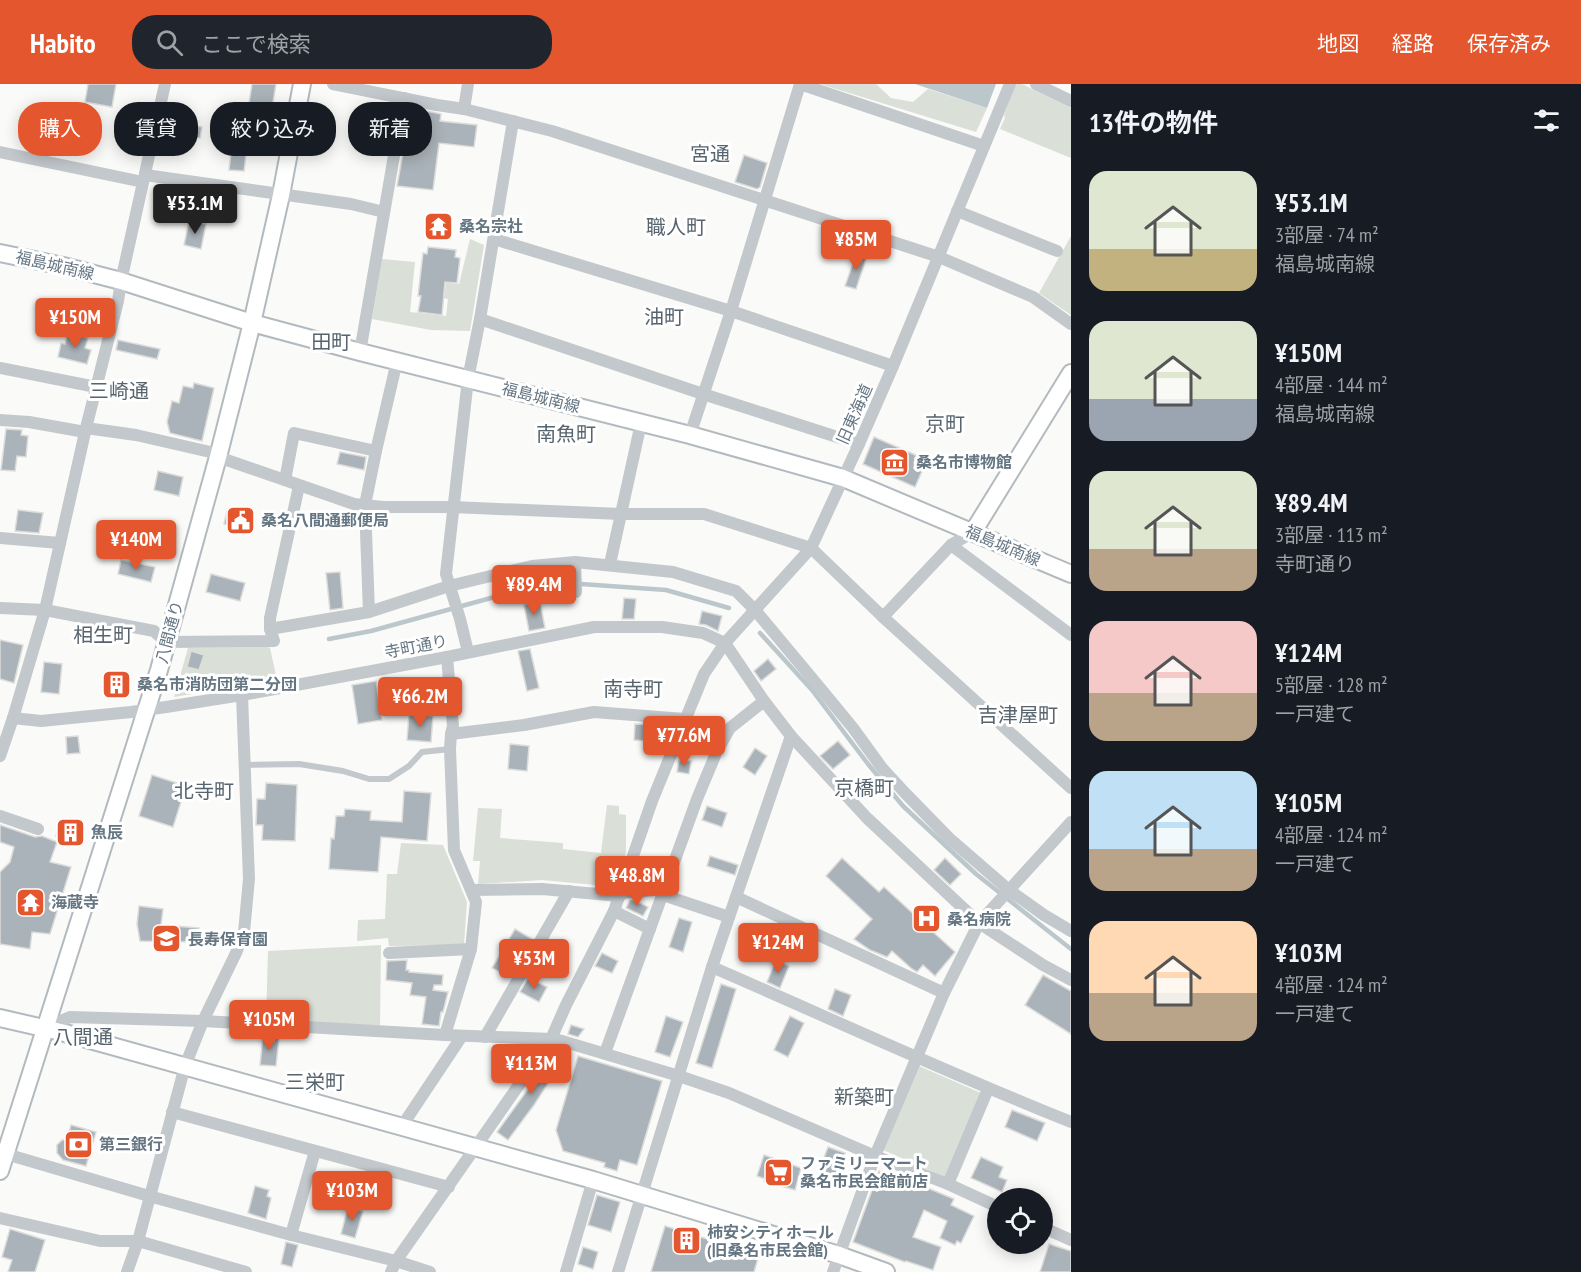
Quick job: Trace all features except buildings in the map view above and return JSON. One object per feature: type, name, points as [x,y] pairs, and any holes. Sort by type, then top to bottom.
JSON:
[{"type":"street","points":[[0,756],[45,610],[118,301],[165,84]]},
{"type":"street","name":"八間通り","points":[[0,1171],[146,710],[218,456],[252,323],[281,195],[302,84]]},
{"type":"street","points":[[333,84],[464,109],[552,131],[939,257],[1033,297],[1071,324]]},
{"type":"street","points":[[464,109],[468,84]]},
{"type":"street","points":[[690,435],[800,84],[984,146]]},
{"type":"street","name":"旧東海道","points":[[393,1267],[551,1039],[614,911],[652,801],[705,674],[725,643],[811,548],[893,366],[1010,84]]},
{"type":"street","points":[[1036,84],[1071,101]]},
{"type":"street","points":[[360,352],[404,98]]},
{"type":"street","points":[[468,652],[446,574],[468,379],[513,121]]},
{"type":"street","points":[[0,152],[144,178],[351,204],[384,212]]},
{"type":"street","points":[[957,211],[1057,251]]},
{"type":"street","points":[[494,239],[730,311],[893,366]]},
{"type":"street","name":"福島城南線","points":[[0,253],[121,281],[252,323],[397,362],[690,435],[843,478],[1071,574]]},
{"type":"street","points":[[480,320],[859,444]]},
{"type":"street","points":[[369,612],[365,506],[397,362]]},
{"type":"street","points":[[0,368],[96,387]]},
{"type":"street","points":[[883,617],[951,545],[973,532],[1071,373]]},
{"type":"street","points":[[0,420],[136,435],[218,456],[299,486],[365,506],[621,514],[704,514],[811,548],[883,617],[1071,788]]},
{"type":"street","points":[[610,564],[641,423]]},
{"type":"street","points":[[285,480],[294,433],[376,451]]},
{"type":"street","points":[[0,608],[45,610],[154,631],[166,642],[274,641],[270,629],[270,618],[299,486]]},
{"type":"street","points":[[0,538],[60,543]]},
{"type":"street","points":[[951,545],[1071,635]]},
{"type":"street","points":[[270,629],[369,612],[531,566],[575,562],[673,572],[736,591],[755,610],[853,728],[882,768],[949,838],[1009,890],[1071,931]]},
{"type":"street","points":[[575,562],[576,586]]},
{"type":"street","name":"寺町通り","points":[[13,718],[41,721],[146,710],[447,657],[594,627],[662,627],[703,633],[725,643]]},
{"type":"street","points":[[725,643],[791,736],[867,818],[979,923],[1043,965],[1071,980]]},
{"type":"street","points":[[445,1035],[471,949],[476,902],[454,850],[450,748],[453,726],[447,657]]},
{"type":"street","points":[[127,1272],[138,1241],[185,1066],[244,932],[249,879],[242,694]]},
{"type":"street","points":[[605,1053],[697,799],[717,751],[730,728],[764,701]]},
{"type":"street","points":[[451,734],[524,725],[594,712],[685,719]]},
{"type":"street","points":[[618,1272],[712,967],[791,736]]},
{"type":"street","points":[[0,816],[38,829]]},
{"type":"street","points":[[833,1272],[875,1156],[944,993],[979,923],[1071,822]]},
{"type":"street","points":[[472,890],[542,889],[620,894],[664,892],[729,916]]},
{"type":"street","points":[[485,1037],[569,891]]},
{"type":"street","points":[[736,897],[944,993]]},
{"type":"street","points":[[614,911],[650,928]]},
{"type":"street","points":[[389,953],[471,949]]},
{"type":"street","points":[[712,967],[988,1089],[1071,1122]]},
{"type":"street","points":[[0,1017],[185,1066],[642,1194],[839,1255],[885,1272]]},
{"type":"street","points":[[45,1028],[70,1017],[203,1021],[551,1039],[605,1053],[729,1093],[987,1202]]},
{"type":"street","points":[[402,1126],[462,1036]]},
{"type":"street","points":[[948,1185],[988,1089]]},
{"type":"street","points":[[172,1112],[448,1187]]},
{"type":"street","points":[[291,1235],[315,1151]]},
{"type":"street","points":[[6,1154],[291,1235],[393,1267],[430,1272]]},
{"type":"street","points":[[566,1272],[593,1180]]},
{"type":"street","points":[[0,1218],[100,1241],[138,1241],[246,1272]]},
{"type":"street","points":[[1053,1232],[1071,1240]]},
{"type":"lane","points":[[245,765],[299,764],[343,771],[369,779],[389,779],[409,766],[422,752],[450,748]]},
{"type":"shaded area","points":[[820,84],[876,84],[891,98],[913,102],[928,89],[987,108],[976,132]]},
{"type":"shaded area","points":[[915,84],[996,84],[987,108]]},
{"type":"shaded area","points":[[1016,84],[1022,84],[1071,108],[1071,158],[1000,129]]},
{"type":"shaded area","points":[[1071,236],[1071,315],[1039,293]]},
{"type":"shaded area","points":[[470,239],[484,245],[470,331],[431,330],[372,319],[382,259],[415,262],[410,312],[446,316],[448,299],[444,298],[446,283],[459,284]]},
{"type":"shaded area","points":[[188,648],[270,648],[277,680],[174,697]]},
{"type":"shaded area","points":[[607,805],[619,806],[619,814],[626,815],[626,850],[621,882],[616,887],[542,880],[478,884],[480,861],[473,861],[478,808],[502,809],[500,838],[563,843],[563,849],[601,853]]},
{"type":"shaded area","points":[[401,843],[443,845],[467,902],[464,945],[389,946],[388,938],[357,941],[358,920],[385,919],[387,874],[397,874]]},
{"type":"shaded area","points":[[381,945],[380,1028],[266,1022],[268,951]]},
{"type":"shaded area","points":[[919,1066],[981,1093],[945,1177],[883,1150]]},
{"type":"waterway","points":[[329,639],[371,631],[539,587],[581,584],[666,590],[729,608]]},
{"type":"waterway","points":[[760,633],[812,690],[903,806],[976,874],[1071,949]]},
{"type":"place","name":"桑名宗社","points":[[438,226]]},
{"type":"place","name":"桑名市博物館","points":[[895,462]]},
{"type":"place","name":"桑名八間通郵便局","points":[[240,520]]},
{"type":"place","name":"桑名市消防団第二分団","points":[[116,684]]},
{"type":"place","name":"魚辰","points":[[70,832]]},
{"type":"place","name":"海蔵寺","points":[[30,902]]},
{"type":"place","name":"桑名病院","points":[[926,919]]},
{"type":"place","name":"長寿保育園","points":[[167,939]]},
{"type":"place","name":"第三銀行","points":[[78,1144]]},
{"type":"place","name":"ファミリーマート 桑名市民会館前店","points":[[779,1172]]},
{"type":"place","name":"柿安シティホール (旧桑名市民会館)","points":[[686,1241]]},
{"type":"district","name":"宮通","points":[[710,154]]},
{"type":"district","name":"職人町","points":[[676,227]]},
{"type":"district","name":"油町","points":[[664,317]]},
{"type":"district","name":"田町","points":[[331,342]]},
{"type":"district","name":"三崎通","points":[[119,391]]},
{"type":"district","name":"京町","points":[[945,424]]},
{"type":"district","name":"南魚町","points":[[566,434]]},
{"type":"district","name":"相生町","points":[[103,635]]},
{"type":"district","name":"南寺町","points":[[633,689]]},
{"type":"district","name":"吉津屋町","points":[[1018,715]]},
{"type":"district","name":"京橋町","points":[[864,788]]},
{"type":"district","name":"北寺町","points":[[204,791]]},
{"type":"district","name":"八間通","points":[[83,1037]]},
{"type":"district","name":"三栄町","points":[[315,1082]]},
{"type":"district","name":"新築町","points":[[864,1097]]}]
